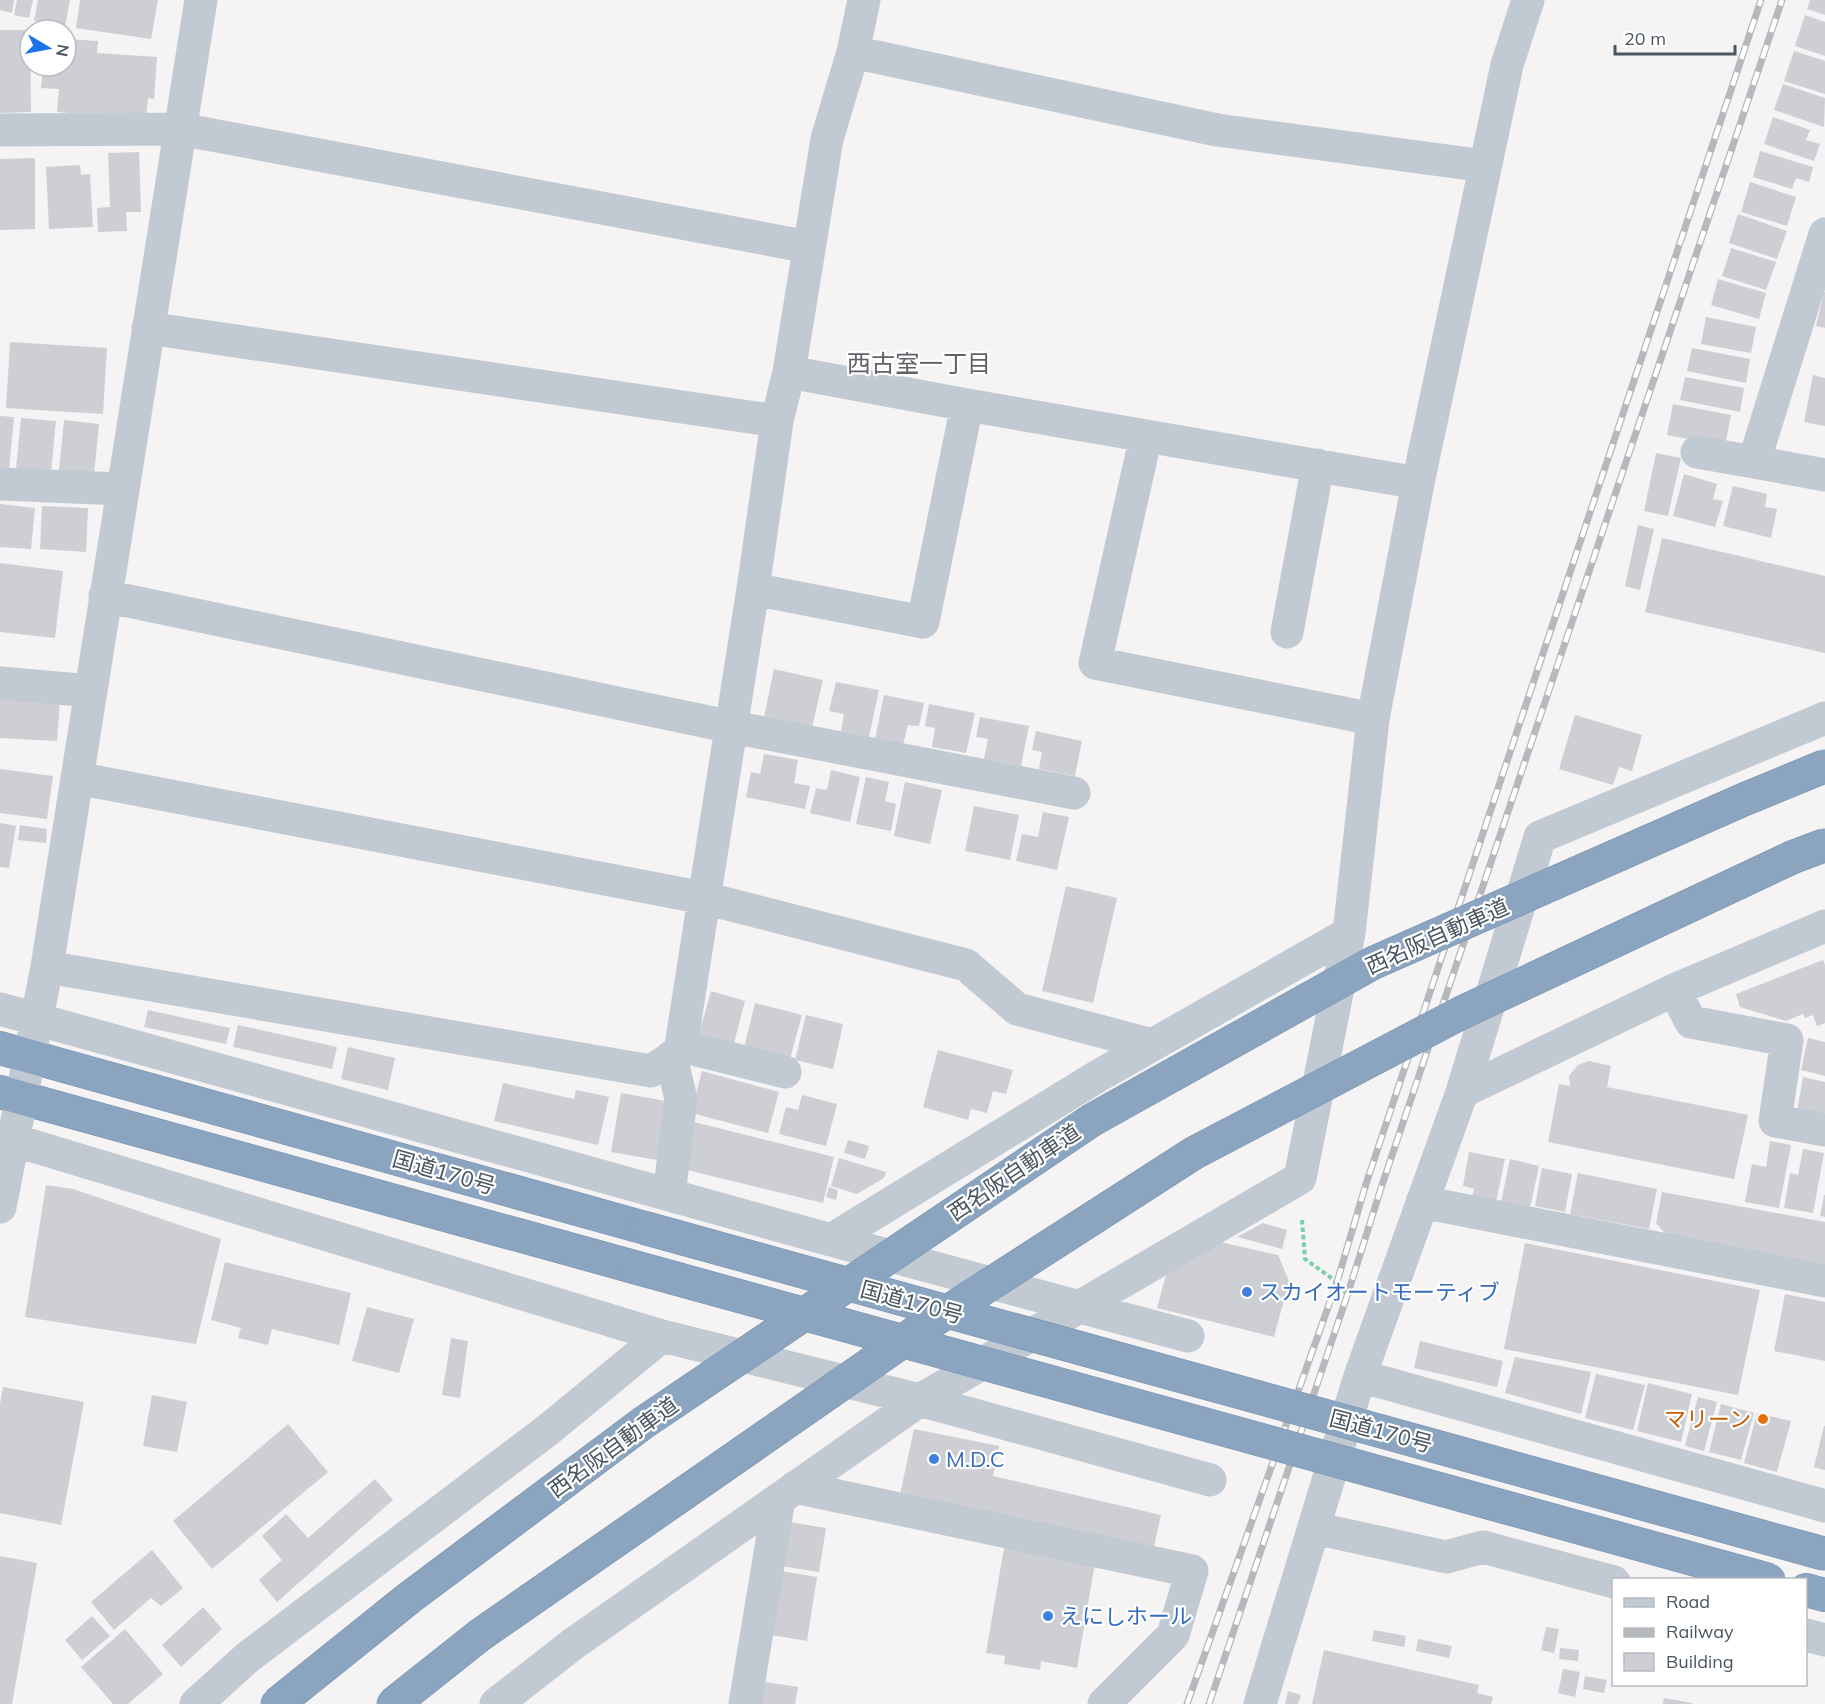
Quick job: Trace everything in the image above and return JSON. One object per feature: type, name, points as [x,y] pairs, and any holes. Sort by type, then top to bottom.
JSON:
[{"type":"highway","name":"西名阪自動車道","points":[[277,1704],[409,1598],[644,1423],[1092,1120],[1373,963],[1825,766]]},
{"type":"highway","points":[[393,1704],[480,1635],[909,1337],[1194,1153],[1461,1013],[1793,857],[1825,845]]},
{"type":"highway","name":"国道170号","points":[[15,1052],[1825,1554]]},
{"type":"highway","name":"国道170号","points":[[10,1095],[1762,1578]]},
{"type":"highway","points":[[1807,1590],[1825,1595]]},
{"type":"street","points":[[0,1207],[15,1052],[36,1019],[47,968],[201,0]]},
{"type":"street","points":[[669,1195],[681,1100],[676,1052],[732,727],[777,421],[789,372],[827,139],[853,52],[864,0]]},
{"type":"street","points":[[496,1704],[573,1644],[920,1400],[1299,1178],[1349,933],[1373,718],[1418,483],[1507,65],[1528,0]]},
{"type":"street","points":[[853,52],[1216,130],[1485,166]]},
{"type":"street","points":[[0,130],[180,129],[809,247]]},
{"type":"street","points":[[1754,462],[1825,234]]},
{"type":"street","points":[[148,328],[777,421]]},
{"type":"street","points":[[789,372],[1418,483]]},
{"type":"street","points":[[753,589],[923,622],[967,405]]},
{"type":"street","points":[[1146,436],[1095,663],[1373,718]]},
{"type":"street","points":[[1697,452],[1825,475]]},
{"type":"street","points":[[1287,632],[1318,465]]},
{"type":"street","points":[[0,484],[122,489]]},
{"type":"street","points":[[105,596],[732,727],[1074,792]]},
{"type":"street","points":[[0,683],[91,692]]},
{"type":"street","points":[[1260,1704],[1365,1363],[1462,1092],[1540,837],[1825,718]]},
{"type":"street","points":[[77,778],[704,898],[966,965],[1017,1009],[1152,1045]]},
{"type":"street","points":[[1462,1092],[1674,990],[1825,926]]},
{"type":"street","points":[[831,1240],[1152,1045],[1349,933]]},
{"type":"street","points":[[47,968],[651,1071],[676,1052],[785,1072]]},
{"type":"street","points":[[1674,990],[1691,1022],[1787,1040],[1775,1121],[1825,1130]]},
{"type":"street","points":[[0,1009],[831,1240],[1188,1336]]},
{"type":"street","points":[[6,1138],[662,1336],[920,1400],[1210,1480]]},
{"type":"street","points":[[1422,1202],[1825,1281]]},
{"type":"street","points":[[196,1704],[248,1657],[549,1429],[662,1336]]},
{"type":"street","points":[[1365,1363],[1825,1506]]},
{"type":"street","points":[[745,1704],[787,1493]]},
{"type":"street","points":[[787,1493],[1192,1571],[1173,1635],[1104,1704]]},
{"type":"street","points":[[1314,1528],[1446,1557],[1483,1546],[1612,1581]]},
{"type":"street","points":[[1807,1635],[1825,1640]]},
{"type":"path","points":[[1299,1178],[1305,1259],[1337,1282],[1348,1293],[1365,1363]]},
{"type":"building","points":[[0,0],[14,0],[12,13],[0,10]]},
{"type":"building","points":[[17,0],[33,0],[29,18],[14,15]]},
{"type":"building","points":[[38,0],[70,0],[67,18],[35,18]]},
{"type":"building","points":[[80,0],[158,0],[151,39],[78,28]]},
{"type":"building","points":[[1810,0],[1825,0],[1825,15],[1807,9]]},
{"type":"building","points":[[1805,15],[1825,22],[1825,56],[1795,46]]},
{"type":"building","points":[[0,30],[18,30],[18,78],[31,78],[31,112],[0,113]]},
{"type":"building","points":[[78,40],[98,41],[97,53],[157,57],[154,99],[148,98],[146,119],[57,112],[59,89],[41,88],[42,78],[78,78]]},
{"type":"building","points":[[1794,51],[1825,61],[1825,94],[1784,81]]},
{"type":"building","points":[[1783,84],[1825,98],[1824,127],[1774,110]]},
{"type":"building","points":[[1773,117],[1810,130],[1806,140],[1820,144],[1814,161],[1764,144]]},
{"type":"building","points":[[1760,151],[1813,167],[1809,182],[1796,178],[1792,189],[1753,177]]},
{"type":"building","points":[[139,152],[141,212],[126,212],[127,231],[98,232],[97,208],[110,207],[108,153]]},
{"type":"building","points":[[35,158],[35,229],[0,230],[0,159]]},
{"type":"building","points":[[80,165],[81,175],[90,174],[93,227],[49,229],[46,167]]},
{"type":"building","points":[[1750,182],[1796,197],[1787,226],[1741,212]]},
{"type":"building","points":[[1738,214],[1787,231],[1777,259],[1729,243]]},
{"type":"building","points":[[1731,248],[1776,262],[1766,290],[1722,276]]},
{"type":"building","points":[[1718,279],[1766,293],[1759,319],[1711,305]]},
{"type":"building","points":[[1825,292],[1825,328],[1816,326]]},
{"type":"building","points":[[1706,317],[1756,327],[1751,353],[1701,344]]},
{"type":"building","points":[[10,342],[107,348],[103,414],[6,408]]},
{"type":"building","points":[[1692,348],[1750,359],[1746,383],[1687,371]]},
{"type":"building","points":[[1813,375],[1825,378],[1825,426],[1804,422]]},
{"type":"building","points":[[1685,377],[1744,388],[1740,412],[1680,400]]},
{"type":"building","points":[[1673,404],[1731,415],[1725,446],[1667,435]]},
{"type":"building","points":[[0,416],[14,417],[9,471],[0,470]]},
{"type":"building","points":[[21,418],[56,421],[51,472],[16,469]]},
{"type":"building","points":[[64,420],[99,424],[94,474],[59,471]]},
{"type":"building","points":[[1656,453],[1681,458],[1668,516],[1644,511]]},
{"type":"building","points":[[1684,474],[1717,484],[1713,499],[1723,501],[1715,527],[1673,516]]},
{"type":"building","points":[[1733,486],[1767,494],[1765,507],[1777,509],[1771,538],[1723,526]]},
{"type":"building","points":[[0,504],[35,508],[31,549],[0,547]]},
{"type":"building","points":[[42,506],[88,508],[86,552],[40,549]]},
{"type":"building","points":[[1638,525],[1654,529],[1640,590],[1625,586]]},
{"type":"building","points":[[1662,538],[1825,576],[1825,653],[1645,612]]},
{"type":"building","points":[[0,563],[63,571],[55,638],[0,632]]},
{"type":"building","points":[[774,669],[823,680],[812,727],[764,717]]},
{"type":"building","points":[[836,682],[879,690],[869,737],[841,731],[844,714],[829,711]]},
{"type":"building","points":[[884,695],[924,703],[919,726],[908,725],[903,745],[875,739]]},
{"type":"building","points":[[0,697],[60,701],[57,741],[0,738]]},
{"type":"building","points":[[929,704],[975,713],[966,753],[932,747],[935,728],[925,726]]},
{"type":"building","points":[[1575,715],[1642,735],[1632,771],[1619,767],[1613,785],[1559,769]]},
{"type":"building","points":[[980,717],[1029,726],[1021,766],[984,759],[988,739],[976,737]]},
{"type":"building","points":[[1036,731],[1082,741],[1075,776],[1039,769],[1042,752],[1032,750]]},
{"type":"building","points":[[764,754],[798,760],[794,783],[810,786],[805,809],[746,797],[751,772],[760,774]]},
{"type":"building","points":[[0,769],[53,776],[47,819],[0,813]]},
{"type":"building","points":[[831,770],[860,777],[850,822],[810,813],[816,788],[827,790]]},
{"type":"building","points":[[866,777],[889,782],[885,801],[896,804],[891,831],[856,824]]},
{"type":"building","points":[[905,782],[942,790],[930,844],[894,836]]},
{"type":"building","points":[[974,806],[1019,815],[1010,860],[965,851]]},
{"type":"building","points":[[1043,812],[1069,817],[1057,870],[1016,861],[1022,834],[1038,837]]},
{"type":"building","points":[[0,823],[16,826],[9,868],[0,867]]},
{"type":"building","points":[[20,825],[47,829],[46,843],[18,840]]},
{"type":"building","points":[[1066,886],[1117,898],[1093,1003],[1042,991]]},
{"type":"building","points":[[1823,960],[1825,965],[1825,1023],[1817,1026],[1813,1015],[1805,1018],[1803,1014],[1786,1021],[1740,1007],[1736,994]]},
{"type":"building","points":[[711,991],[745,1001],[734,1043],[699,1034]]},
{"type":"building","points":[[755,1003],[802,1015],[790,1059],[744,1048]]},
{"type":"building","points":[[148,1010],[230,1028],[226,1044],[144,1027]]},
{"type":"building","points":[[806,1015],[843,1024],[833,1069],[795,1060]]},
{"type":"building","points":[[238,1025],[337,1047],[332,1069],[233,1047]]},
{"type":"building","points":[[1808,1038],[1825,1042],[1825,1076],[1801,1070]]},
{"type":"building","points":[[348,1047],[395,1058],[388,1090],[341,1079]]},
{"type":"building","points":[[938,1050],[1013,1070],[1006,1094],[993,1091],[987,1113],[971,1109],[968,1120],[923,1107]]},
{"type":"building","points":[[1589,1061],[1611,1066],[1607,1087],[1748,1115],[1734,1179],[1548,1142],[1559,1084],[1570,1086],[1569,1076],[1578,1065]]},
{"type":"building","points":[[702,1071],[779,1092],[768,1133],[691,1113]]},
{"type":"building","points":[[1803,1077],[1825,1082],[1825,1116],[1797,1111]]},
{"type":"building","points":[[503,1083],[574,1099],[576,1090],[609,1097],[598,1145],[494,1121]]},
{"type":"building","points":[[621,1093],[672,1102],[663,1161],[611,1152]]},
{"type":"building","points":[[802,1095],[837,1104],[826,1146],[779,1134],[786,1107],[798,1110]]},
{"type":"building","points":[[694,1122],[834,1157],[823,1203],[683,1169]]},
{"type":"building","points":[[848,1140],[869,1146],[865,1159],[844,1153]]},
{"type":"building","points":[[1770,1141],[1791,1145],[1779,1208],[1745,1202],[1752,1164],[1766,1167]]},
{"type":"building","points":[[1803,1149],[1824,1153],[1813,1213],[1784,1208],[1790,1173],[1798,1175]]},
{"type":"building","points":[[1469,1152],[1505,1159],[1496,1202],[1472,1198],[1474,1189],[1463,1186]]},
{"type":"building","points":[[839,1158],[886,1172],[884,1178],[857,1194],[831,1186]]},
{"type":"building","points":[[1510,1159],[1539,1166],[1530,1208],[1501,1202]]},
{"type":"building","points":[[1542,1168],[1572,1174],[1565,1212],[1535,1206]]},
{"type":"building","points":[[1578,1173],[1657,1189],[1649,1229],[1570,1214]]},
{"type":"building","points":[[46,1185],[73,1189],[221,1239],[196,1344],[25,1317]]},
{"type":"building","points":[[829,1187],[838,1190],[836,1200],[826,1197]]},
{"type":"building","points":[[1662,1192],[1825,1222],[1825,1268],[1672,1241],[1656,1223]]},
{"type":"building","points":[[1825,1195],[1825,1217],[1820,1216]]},
{"type":"building","points":[[1263,1223],[1287,1230],[1282,1249],[1237,1237]]},
{"type":"building","points":[[1220,1242],[1278,1255],[1289,1281],[1274,1337],[1157,1308],[1167,1271]]},
{"type":"building","points":[[1525,1243],[1760,1290],[1738,1395],[1504,1349]]},
{"type":"building","points":[[225,1262],[351,1293],[339,1345],[272,1329],[268,1345],[238,1338],[241,1328],[211,1320]]},
{"type":"building","points":[[1785,1294],[1825,1302],[1825,1361],[1774,1351]]},
{"type":"building","points":[[367,1307],[414,1319],[399,1373],[352,1361]]},
{"type":"building","points":[[451,1338],[468,1341],[460,1398],[442,1395]]},
{"type":"building","points":[[1420,1341],[1503,1361],[1497,1387],[1414,1368]]},
{"type":"building","points":[[1515,1357],[1591,1372],[1581,1414],[1505,1393]]},
{"type":"building","points":[[1596,1374],[1645,1385],[1633,1430],[1585,1418]]},
{"type":"building","points":[[1648,1383],[1692,1394],[1681,1442],[1637,1431]]},
{"type":"building","points":[[3,1387],[84,1402],[61,1525],[0,1513],[0,1404]]},
{"type":"building","points":[[152,1395],[187,1402],[177,1452],[143,1446]]},
{"type":"building","points":[[1698,1397],[1717,1402],[1704,1451],[1685,1446]]},
{"type":"building","points":[[1721,1404],[1754,1413],[1741,1460],[1709,1452]]},
{"type":"building","points":[[1757,1413],[1791,1421],[1777,1472],[1744,1463]]},
{"type":"building","points":[[288,1424],[328,1472],[212,1569],[173,1521]]},
{"type":"building","points":[[1825,1426],[1825,1470],[1814,1467]]},
{"type":"building","points":[[914,1429],[999,1446],[993,1476],[1161,1515],[1152,1556],[898,1504]]},
{"type":"building","points":[[375,1479],[393,1500],[277,1602],[259,1580],[282,1560],[262,1536],[286,1514],[308,1538]]},
{"type":"building","points":[[789,1522],[826,1528],[819,1572],[781,1566]]},
{"type":"building","points":[[1004,1548],[1095,1563],[1077,1668],[1041,1661],[1040,1670],[1004,1664],[1005,1656],[986,1653]]},
{"type":"building","points":[[152,1550],[183,1588],[161,1606],[151,1598],[114,1630],[91,1602]]},
{"type":"building","points":[[0,1556],[37,1563],[12,1704],[0,1704]]},
{"type":"building","points":[[781,1571],[817,1577],[807,1641],[771,1635]]},
{"type":"building","points":[[203,1607],[222,1629],[181,1667],[162,1645]]},
{"type":"building","points":[[92,1616],[110,1636],[82,1660],[65,1640]]},
{"type":"building","points":[[1546,1627],[1559,1629],[1554,1653],[1541,1650]]},
{"type":"building","points":[[125,1629],[163,1674],[128,1704],[113,1704],[81,1667]]},
{"type":"building","points":[[1374,1630],[1406,1636],[1404,1647],[1372,1641]]},
{"type":"building","points":[[1418,1639],[1452,1646],[1449,1658],[1416,1651]]},
{"type":"building","points":[[1560,1648],[1579,1650],[1578,1661],[1559,1659]]},
{"type":"building","points":[[1324,1650],[1479,1685],[1477,1693],[1493,1697],[1491,1704],[1312,1704]]},
{"type":"building","points":[[1563,1669],[1580,1672],[1575,1697],[1558,1693]]},
{"type":"building","points":[[1585,1676],[1607,1680],[1604,1693],[1583,1689]]},
{"type":"building","points":[[765,1682],[798,1687],[795,1704],[761,1704]]},
{"type":"building","points":[[1288,1691],[1301,1695],[1298,1704],[1285,1704]]},
{"type":"building","points":[[1664,1698],[1692,1703],[1692,1704],[1663,1704]]},
{"type":"railway","points":[[1187,1704],[1337,1282],[1366,1184],[1761,0]]},
{"type":"railway","points":[[1209,1704],[1782,0]]},
{"type":"place","name":"スカイオートモーティブ","points":[[1247,1292]]},
{"type":"place","name":"マリーン","points":[[1763,1419]]},
{"type":"place","name":"M.D.C","points":[[934,1459]]},
{"type":"place","name":"えにしホール","points":[[1048,1616]]},
{"type":"district","name":"西古室一丁目","points":[[919,364]]}]
